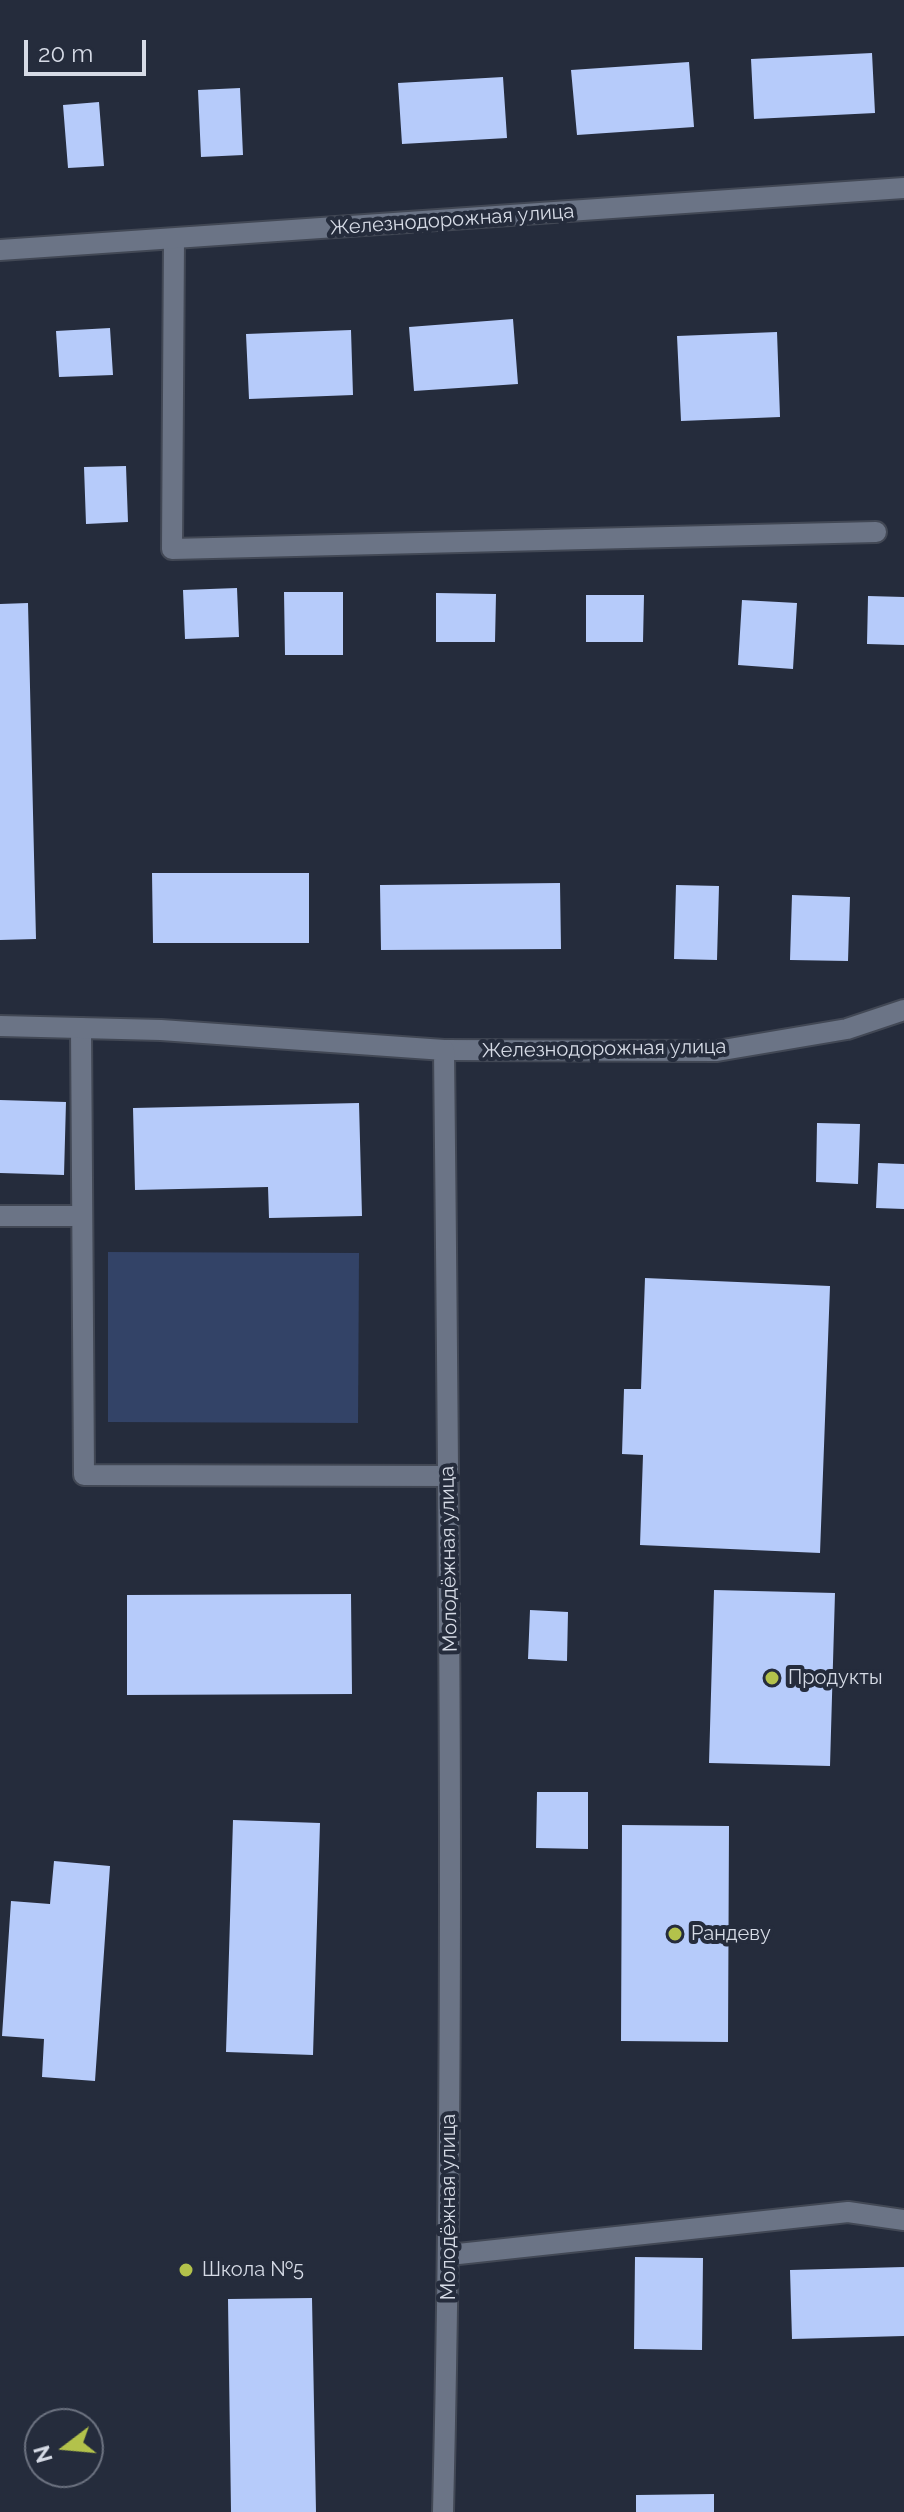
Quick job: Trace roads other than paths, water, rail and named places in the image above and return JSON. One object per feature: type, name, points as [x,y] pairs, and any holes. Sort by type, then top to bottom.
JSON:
[{"type":"street","name":"Железнодорожная улица","points":[[0,250],[904,188]]},
{"type":"street","points":[[174,239],[172,549],[876,532]]},
{"type":"street","name":"Железнодорожная улица","points":[[444,1050],[717,1051],[847,1029],[904,1010]]},
{"type":"street","points":[[0,1026],[161,1030],[444,1050]]},
{"type":"street","points":[[81,1028],[84,1475],[448,1476]]},
{"type":"street","name":"Молодёжная улица","points":[[443,2512],[449,2255],[444,1050]]},
{"type":"street","points":[[0,1216],[82,1216]]},
{"type":"street","points":[[449,2255],[848,2212],[904,2220]]},
{"type":"place","name":"Продукты","points":[[772,1678]]},
{"type":"place","name":"Рандеву","points":[[675,1934]]},
{"type":"place","name":"Школа №5","points":[[186,2270]]}]
